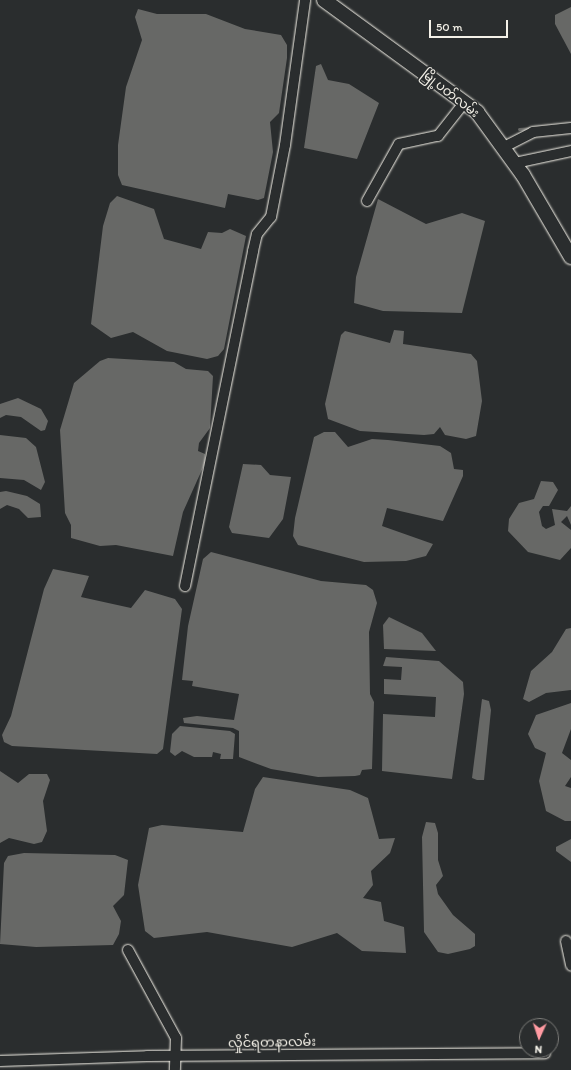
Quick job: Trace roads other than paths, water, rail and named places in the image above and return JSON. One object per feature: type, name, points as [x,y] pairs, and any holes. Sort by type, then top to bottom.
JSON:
[{"type":"main road","name":"မြို့ပတ်လမ်း","points":[[324,0],[477,112],[504,146],[571,257]]},
{"type":"street","points":[[185,586],[252,251],[257,234],[271,217],[285,145],[305,0]]},
{"type":"street","points":[[367,201],[399,144],[438,136],[464,103]]},
{"type":"street","points":[[504,146],[533,132],[571,128]]},
{"type":"street","points":[[515,163],[571,151]]},
{"type":"street","points":[[566,941],[571,965]]},
{"type":"street","points":[[128,950],[176,1038],[175,1070]]},
{"type":"street","name":"လှိုင်ရတနာလမ်း","points":[[0,1061],[176,1057],[519,1053]]},
{"type":"waterway","points":[[519,129],[533,128]]}]
